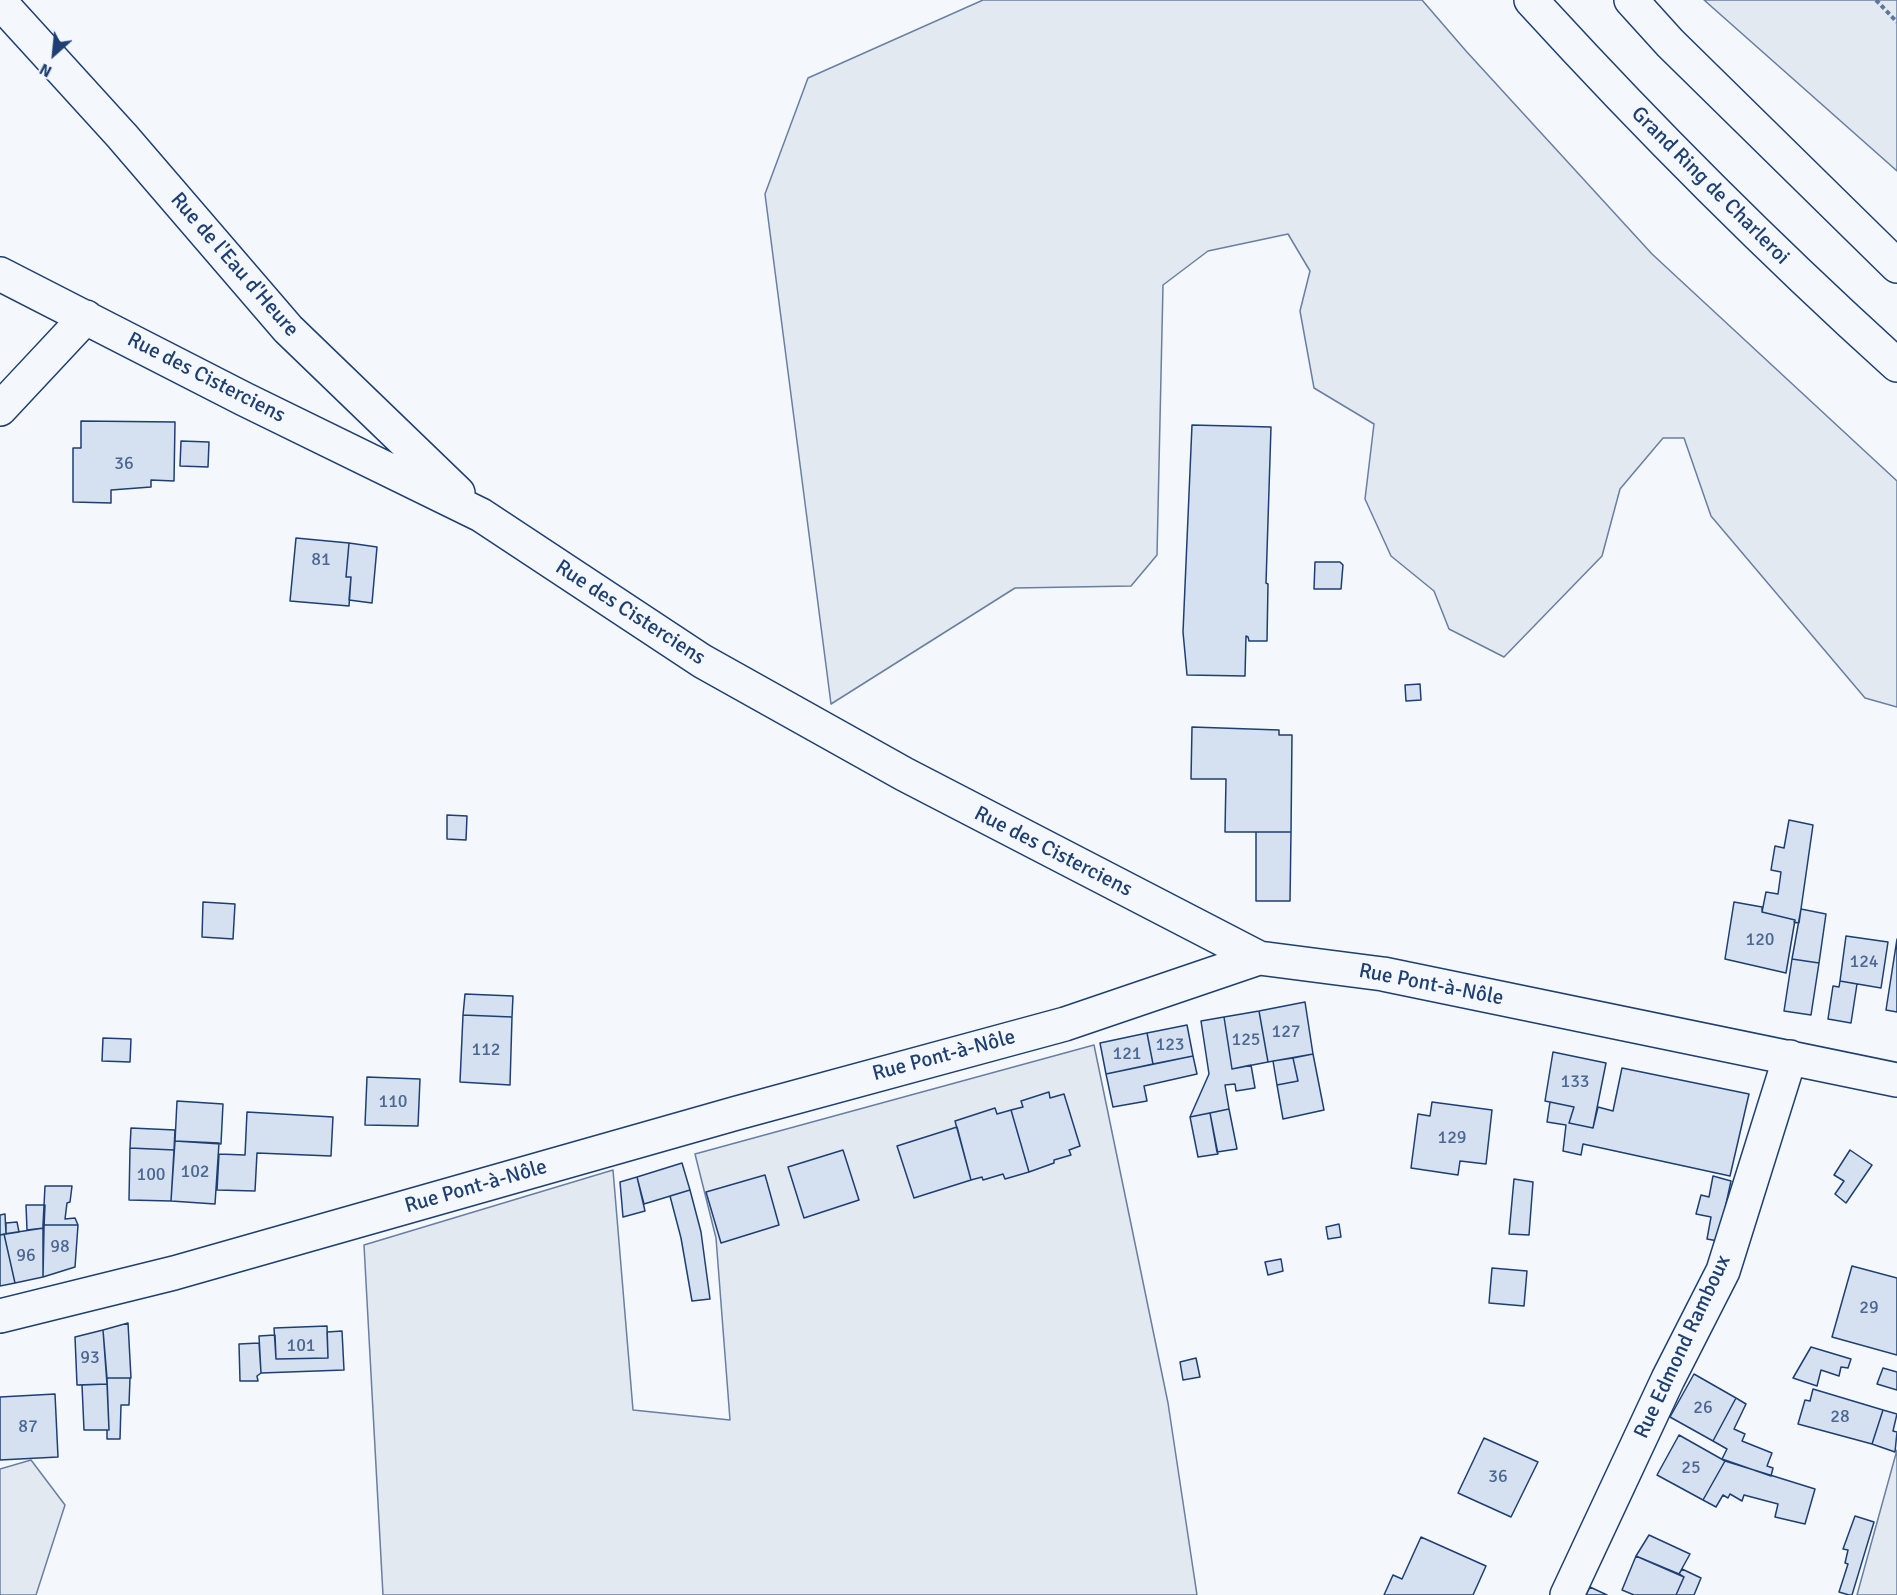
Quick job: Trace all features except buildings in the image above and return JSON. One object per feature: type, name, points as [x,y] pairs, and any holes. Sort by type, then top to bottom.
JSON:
[{"type":"main road","name":"Grand Ring de Charleroi","points":[[1531,0],[1619,96],[1833,307],[1897,364]]},
{"type":"main road","points":[[1631,0],[1671,43],[1897,266]]},
{"type":"main road","name":"Rue de l'Eau d'Heure","points":[[0,2],[122,136],[288,329],[481,515]]},
{"type":"main road","name":"Rue des Cisterciens","points":[[0,274],[86,316],[244,399],[481,515],[702,661],[904,774],[1259,958]]},
{"type":"main road","points":[[0,409],[86,316]]},
{"type":"main road","name":"Rue Pont-à-Nôle","points":[[0,1316],[174,1273],[725,1116],[1065,1024],[1259,958],[1383,974],[1897,1080]]},
{"type":"main road","name":"Rue Edmond Ramboux","points":[[1566,1595],[1668,1379],[1723,1271],[1790,1057]]},
{"type":"path","points":[[1876,0],[1897,22]]},
{"type":"shaded area","points":[[983,0],[1422,0],[1652,254],[1897,481],[1897,707],[1865,698],[1711,516],[1684,438],[1663,438],[1620,489],[1602,556],[1504,657],[1449,629],[1434,591],[1391,556],[1365,499],[1374,424],[1314,388],[1300,311],[1310,271],[1288,234],[1208,251],[1163,285],[1157,555],[1131,586],[1015,588],[831,704],[765,194],[808,78]]},
{"type":"shaded area","points":[[1704,0],[1897,0],[1897,171]]},
{"type":"shaded area","points":[[1094,1045],[1168,1403],[1197,1595],[383,1595],[364,1245],[613,1170],[633,1410],[730,1420],[716,1238],[695,1154]]},
{"type":"shaded area","points":[[1897,1450],[1897,1595],[1857,1595]]},
{"type":"shaded area","points":[[31,1460],[65,1505],[36,1595],[0,1595],[0,1469]]}]
